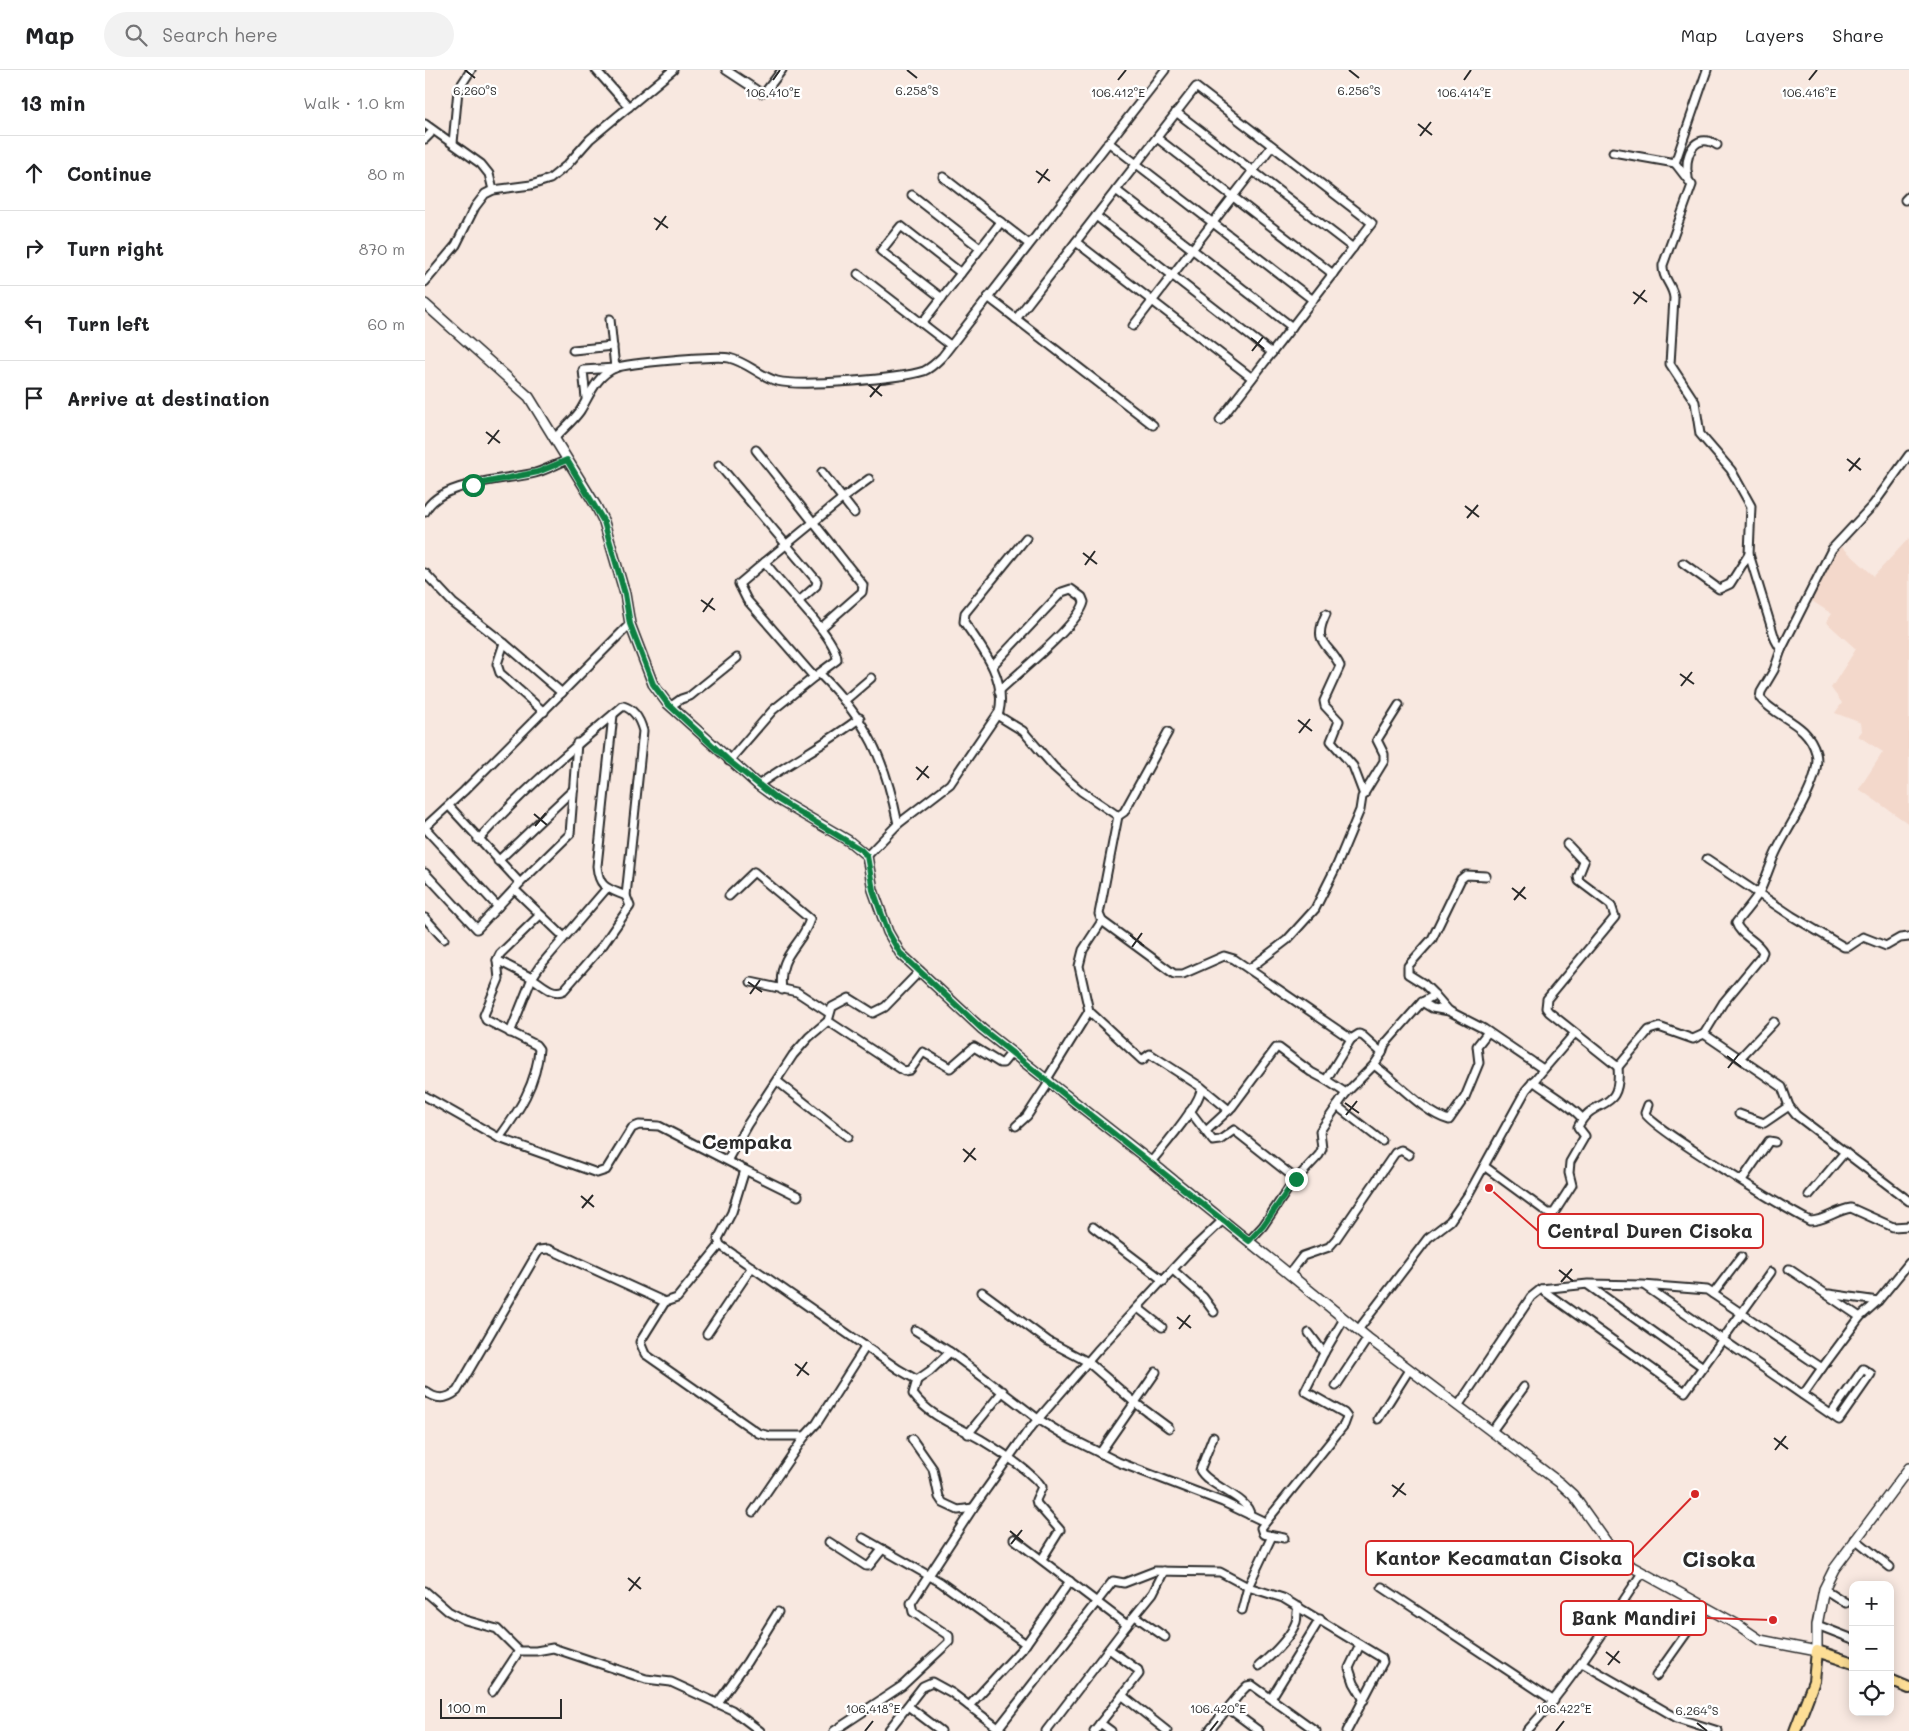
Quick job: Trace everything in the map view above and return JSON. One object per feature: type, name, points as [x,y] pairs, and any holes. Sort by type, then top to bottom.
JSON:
[{"type":"main road","points":[[1795,1731],[1814,1682],[1817,1651],[1849,1662]]},
{"type":"main road","points":[[1894,1682],[1909,1688]]},
{"type":"street","points":[[453,143],[458,90],[471,70]]},
{"type":"street","points":[[596,70],[629,107]]},
{"type":"street","points":[[425,282],[456,244],[480,199],[493,190],[531,185],[550,179],[590,139],[673,70]]},
{"type":"street","points":[[726,70],[761,93],[766,91],[782,70]]},
{"type":"street","points":[[586,398],[583,370],[615,368],[634,364],[727,357],[749,365],[775,381],[801,384],[902,376],[926,370],[935,364],[1165,70]]},
{"type":"street","points":[[1707,70],[1675,163],[1692,185],[1663,265],[1663,274],[1673,290],[1674,298],[1670,364],[1695,402],[1700,434],[1731,470],[1751,506],[1749,554],[1775,639],[1781,650]]},
{"type":"street","points":[[1016,319],[1196,87],[1372,223],[1220,420]]},
{"type":"street","points":[[1176,112],[1353,248]]},
{"type":"street","points":[[425,124],[487,170],[493,190]]},
{"type":"street","points":[[1157,138],[1333,274]]},
{"type":"street","points":[[1688,178],[1687,159],[1695,146],[1701,140],[1710,140],[1717,145]]},
{"type":"street","points":[[1108,142],[1313,300]]},
{"type":"street","points":[[1133,326],[1273,146]]},
{"type":"street","points":[[1613,152],[1675,163]]},
{"type":"street","points":[[943,177],[1029,244]]},
{"type":"street","points":[[1116,190],[1292,327]]},
{"type":"street","points":[[912,195],[980,248]]},
{"type":"street","points":[[1096,216],[1272,353]]},
{"type":"street","points":[[922,323],[1001,222]]},
{"type":"street","points":[[942,298],[881,251],[901,226],[961,273]]},
{"type":"street","points":[[1076,242],[1252,378]]},
{"type":"street","points":[[858,274],[950,345]]},
{"type":"street","points":[[988,297],[1153,425]]},
{"type":"street","points":[[425,304],[523,390],[567,460],[604,522],[625,594],[630,624],[650,678],[671,706],[729,761],[758,785],[777,799],[849,841],[867,856],[873,890],[888,932],[900,953],[982,1029],[1290,1273],[1368,1338],[1560,1483],[1573,1496],[1610,1546],[1627,1564],[1760,1640],[1817,1651],[1817,1625],[1824,1589],[1834,1569],[1855,1539],[1891,1495],[1909,1468]]},
{"type":"street","points":[[610,319],[615,368]]},
{"type":"street","points":[[573,350],[613,346]]},
{"type":"street","points":[[554,439],[580,411],[595,384],[615,368]]},
{"type":"street","points":[[756,450],[863,585],[862,592],[821,628]]},
{"type":"street","points":[[1484,1166],[1548,1213],[1554,1213],[1573,1185],[1569,1169],[1573,1156],[1585,1137],[1579,1128],[1582,1118],[1614,1097],[1619,1082],[1618,1067],[1649,1030],[1659,1028],[1693,1039],[1704,1034],[1723,1003],[1761,957],[1763,952],[1761,948],[1739,930],[1736,924],[1758,894],[1776,851],[1812,782],[1817,764],[1816,752],[1803,730],[1768,706],[1760,698],[1761,692],[1774,670],[1781,650],[1832,549],[1873,505],[1909,455]]},
{"type":"street","points":[[425,512],[433,502],[448,491],[497,479],[538,472],[567,460]]},
{"type":"street","points":[[719,465],[817,582],[816,586],[798,602]]},
{"type":"street","points":[[822,472],[854,513]]},
{"type":"street","points":[[869,479],[843,498],[739,584],[747,600],[817,676],[860,718],[874,744],[887,777],[898,824]]},
{"type":"street","points":[[867,856],[898,824],[951,784],[997,715],[1001,699],[993,665],[964,622],[965,613],[1026,538]]},
{"type":"street","points":[[1683,563],[1719,589],[1730,584],[1749,554]]},
{"type":"street","points":[[729,761],[773,710],[837,660],[837,654],[821,628],[765,562]]},
{"type":"street","points":[[425,573],[453,603],[504,643],[562,694]]},
{"type":"street","points":[[993,665],[1062,592],[1071,589],[1083,597],[1084,602],[1080,612],[1051,644],[999,690]]},
{"type":"street","points":[[1326,614],[1321,624],[1321,640],[1340,666],[1324,701],[1325,706],[1339,721],[1331,741],[1353,766],[1364,795]]},
{"type":"street","points":[[498,907],[425,828],[544,712],[630,624]]},
{"type":"street","points":[[504,643],[497,664],[500,673],[544,712]]},
{"type":"street","points":[[671,706],[681,698],[689,696],[737,658]]},
{"type":"street","points":[[844,701],[871,678]]},
{"type":"street","points":[[1249,969],[1287,940],[1315,909],[1337,865],[1360,810],[1364,795],[1384,761],[1384,754],[1377,740],[1399,705]]},
{"type":"street","points":[[478,840],[513,802],[577,743],[623,706],[629,708],[639,720],[643,731],[625,896],[630,906],[603,945],[564,990],[559,993],[552,992],[532,978],[497,960]]},
{"type":"street","points":[[613,715],[597,866],[598,879],[607,888],[625,896]]},
{"type":"street","points":[[997,715],[1023,731],[1054,767],[1081,791],[1118,816]]},
{"type":"street","points":[[758,785],[789,763],[834,738],[860,718]]},
{"type":"street","points":[[1168,732],[1124,812],[1118,816],[1099,914],[1102,921],[1174,974],[1183,974],[1224,956],[1249,969],[1351,1039]]},
{"type":"street","points":[[425,873],[477,929],[520,883],[571,834],[577,743]]},
{"type":"street","points":[[497,861],[574,789]]},
{"type":"street","points":[[449,806],[497,861],[520,883]]},
{"type":"street","points":[[1567,844],[1584,862],[1578,877],[1579,881],[1611,906],[1615,917],[1547,999],[1546,1008],[1574,1034],[1618,1067]]},
{"type":"street","points":[[1707,859],[1758,894],[1845,947],[1852,945],[1863,936],[1886,946],[1899,938],[1909,937]]},
{"type":"street","points":[[729,896],[754,872],[809,919],[787,954],[782,968],[782,990]]},
{"type":"street","points":[[1449,1011],[1425,984],[1408,974],[1407,968],[1432,939],[1461,879],[1466,875],[1486,876]]},
{"type":"street","points":[[510,1033],[532,978],[564,937],[607,888]]},
{"type":"street","points":[[515,890],[564,937]]},
{"type":"street","points":[[499,1138],[524,1100],[534,1078],[539,1051],[536,1045],[510,1033],[484,1017],[499,979],[497,960],[500,954],[540,915]]},
{"type":"street","points":[[425,918],[444,939]]},
{"type":"street","points":[[1102,921],[1083,950],[1079,966],[1089,1010],[1142,1060],[1150,1054],[1201,1087],[1229,1110]]},
{"type":"street","points":[[727,1159],[793,1055],[809,1036],[827,1021],[832,1007],[845,998],[869,1012],[878,1010],[885,1007],[919,971]]},
{"type":"street","points":[[751,982],[797,992],[829,1013]]},
{"type":"street","points":[[1249,1241],[1263,1226],[1296,1179],[1319,1155],[1322,1149],[1320,1131],[1346,1093],[1374,1065],[1382,1053],[1385,1044],[1422,1002],[1435,994]]},
{"type":"street","points":[[1422,1002],[1433,1008],[1449,1011],[1488,1032],[1543,1069]]},
{"type":"street","points":[[1016,1126],[1027,1116],[1089,1010]]},
{"type":"street","points":[[827,1021],[904,1071],[909,1070],[923,1052],[950,1068],[974,1047],[1000,1063],[1003,1063],[1012,1052]]},
{"type":"street","points":[[1740,1058],[1774,1022]]},
{"type":"street","points":[[1374,1065],[1397,1082],[1409,1095],[1449,1120],[1465,1097],[1479,1063],[1477,1046],[1488,1032]]},
{"type":"street","points":[[1326,1080],[1351,1039],[1359,1034],[1382,1053]]},
{"type":"street","points":[[1358,1330],[1428,1238],[1450,1221],[1533,1081],[1574,1034]]},
{"type":"street","points":[[1704,1034],[1782,1087],[1789,1106],[1796,1114],[1909,1201]]},
{"type":"street","points":[[1206,1131],[1244,1093],[1258,1069],[1276,1048],[1346,1093]]},
{"type":"street","points":[[777,1081],[848,1137]]},
{"type":"street","points":[[1533,1081],[1552,1096],[1571,1106],[1582,1118]]},
{"type":"street","points":[[1151,1162],[1190,1111],[1199,1097],[1201,1087]]},
{"type":"street","points":[[425,1096],[499,1138],[601,1173],[606,1170],[632,1128],[639,1125],[653,1124],[727,1159],[798,1196]]},
{"type":"street","points":[[1337,1106],[1382,1141]]},
{"type":"street","points":[[1648,1106],[1645,1113],[1651,1122],[1810,1221],[1819,1221],[1844,1209],[1851,1208],[1893,1227],[1909,1226]]},
{"type":"street","points":[[1739,1114],[1764,1123],[1789,1106]]},
{"type":"street","points":[[1190,1111],[1214,1142],[1221,1140],[1234,1130],[1296,1179]]},
{"type":"street","points":[[1742,1180],[1769,1141],[1775,1142]]},
{"type":"street","points":[[1290,1273],[1303,1256],[1322,1250],[1336,1239],[1395,1153],[1401,1150],[1409,1154]]},
{"type":"street","points":[[1809,1195],[1845,1152]]},
{"type":"street","points":[[745,1170],[732,1212],[718,1239],[720,1245],[917,1380]]},
{"type":"street","points":[[834,1731],[901,1686],[949,1642],[949,1636],[911,1609],[911,1604],[973,1508],[1037,1419],[1137,1308],[1222,1220]]},
{"type":"street","points":[[1093,1227],[1164,1281]]},
{"type":"street","points":[[720,1245],[677,1298],[665,1302],[640,1342],[645,1354],[758,1433],[770,1436],[805,1436]]},
{"type":"street","points":[[425,1391],[433,1397],[440,1398],[450,1397],[457,1391],[537,1252],[542,1249],[560,1254],[665,1302]]},
{"type":"street","points":[[1713,1294],[1741,1256]]},
{"type":"street","points":[[1803,1395],[1860,1317],[1878,1301],[1909,1263]]},
{"type":"street","points":[[707,1334],[752,1267]]},
{"type":"street","points":[[1789,1268],[1860,1317]]},
{"type":"street","points":[[1174,1271],[1203,1298],[1214,1312]]},
{"type":"street","points":[[1541,1290],[1685,1392],[1771,1272]]},
{"type":"street","points":[[1458,1406],[1531,1297],[1541,1290],[1588,1284],[1643,1285],[1707,1290],[1822,1368]]},
{"type":"street","points":[[1588,1284],[1703,1367]]},
{"type":"street","points":[[1643,1285],[1839,1420],[1871,1374],[1863,1368],[1831,1414]]},
{"type":"street","points":[[982,1292],[1049,1341],[1088,1362],[1134,1402],[1169,1428]]},
{"type":"street","points":[[1826,1294],[1878,1301]]},
{"type":"street","points":[[1137,1308],[1163,1327]]},
{"type":"street","points":[[1284,1538],[1260,1531],[1265,1522],[1344,1425],[1347,1417],[1344,1413],[1305,1391],[1344,1319]]},
{"type":"street","points":[[915,1330],[950,1352],[1003,1390],[1037,1419],[1099,1453],[1223,1502],[1265,1522]]},
{"type":"street","points":[[1309,1333],[1324,1353]]},
{"type":"street","points":[[1336,1386],[1368,1338]]},
{"type":"street","points":[[753,1512],[805,1436],[817,1423],[866,1346]]},
{"type":"street","points":[[950,1352],[930,1371],[917,1380],[913,1387],[913,1394],[918,1401],[937,1416],[978,1438],[1039,1482],[1042,1488],[1036,1500],[1037,1504],[1060,1530],[1042,1559]]},
{"type":"street","points":[[1377,1419],[1409,1370]]},
{"type":"street","points":[[1099,1453],[1156,1372]]},
{"type":"street","points":[[1492,1431],[1524,1387]]},
{"type":"street","points":[[968,1434],[1003,1390]]},
{"type":"street","points":[[1213,1437],[1201,1466],[1202,1475],[1247,1506],[1250,1515]]},
{"type":"street","points":[[912,1438],[933,1469],[939,1497],[943,1503],[958,1510],[973,1508]]},
{"type":"street","points":[[1242,1610],[1248,1587],[1272,1536]]},
{"type":"street","points":[[863,1538],[881,1550],[930,1576],[1026,1644]]},
{"type":"street","points":[[1855,1539],[1890,1567]]},
{"type":"street","points":[[1014,1540],[1098,1601],[1127,1625]]},
{"type":"street","points":[[829,1542],[866,1566],[869,1566],[881,1550]]},
{"type":"street","points":[[1046,1731],[1153,1593],[1164,1571]]},
{"type":"street","points":[[888,1731],[923,1686],[932,1682],[952,1693],[999,1730],[1113,1581],[1124,1583],[1149,1573],[1164,1571],[1211,1571],[1220,1572],[1248,1587],[1283,1598],[1382,1658],[1383,1662],[1347,1731]]},
{"type":"street","points":[[1527,1731],[1554,1701],[1582,1663],[1642,1573]]},
{"type":"street","points":[[969,1706],[1026,1644],[1070,1581]]},
{"type":"street","points":[[1382,1587],[1554,1701]]},
{"type":"street","points":[[1824,1589],[1846,1603]]},
{"type":"street","points":[[425,1591],[448,1611],[465,1620],[497,1630],[519,1651],[536,1652],[553,1648],[646,1679],[671,1682],[732,1710],[760,1731]]},
{"type":"street","points":[[1259,1666],[1279,1647],[1295,1623],[1295,1614],[1299,1607]]},
{"type":"street","points":[[1656,1676],[1705,1607]]},
{"type":"street","points":[[717,1704],[747,1662],[778,1612]]},
{"type":"street","points":[[1135,1616],[1165,1638]]},
{"type":"street","points":[[1272,1697],[1320,1619]]},
{"type":"street","points":[[1817,1625],[1849,1637]]},
{"type":"street","points":[[1360,1644],[1349,1668],[1354,1683],[1364,1700]]},
{"type":"street","points":[[1094,1731],[1123,1696],[1139,1672],[1109,1649]]},
{"type":"street","points":[[492,1692],[519,1651]]},
{"type":"street","points":[[1582,1663],[1677,1718],[1718,1731]]},
{"type":"street","points":[[1209,1731],[1247,1686],[1252,1685],[1272,1697],[1316,1731]]},
{"type":"street","points":[[1123,1696],[1167,1731]]},
{"type":"street","points":[[908,1706],[941,1731]]},
{"type":"street","points":[[1228,1708],[1256,1730]]},
{"type":"street","points":[[1100,1723],[1111,1731]]},
{"type":"shaded area","points":[[1909,538],[1909,824],[1859,789],[1883,752],[1858,736],[1862,731],[1861,723],[1835,713],[1842,703],[1831,688],[1856,649],[1826,622],[1832,614],[1812,601],[1826,564],[1839,544],[1874,576]]},
{"type":"place","name":"Central Duren Cisoka","points":[[1489,1188]]},
{"type":"place","name":"Kantor Kecamatan Cisoka","points":[[1695,1494]]},
{"type":"place","name":"Bank Mandiri","points":[[1773,1620]]},
{"type":"district","name":"Cempaka","points":[[747,1141]]},
{"type":"district","name":"Cisoka","points":[[1719,1558]]},
{"type":"route","points":[[473,485],[497,479],[523,476],[567,460],[604,522],[625,594],[630,624],[638,650],[653,684],[667,703],[729,761],[777,799],[815,823],[849,841],[867,856],[873,890],[888,932],[900,953],[982,1029],[1249,1241],[1263,1226],[1296,1179]]}]
